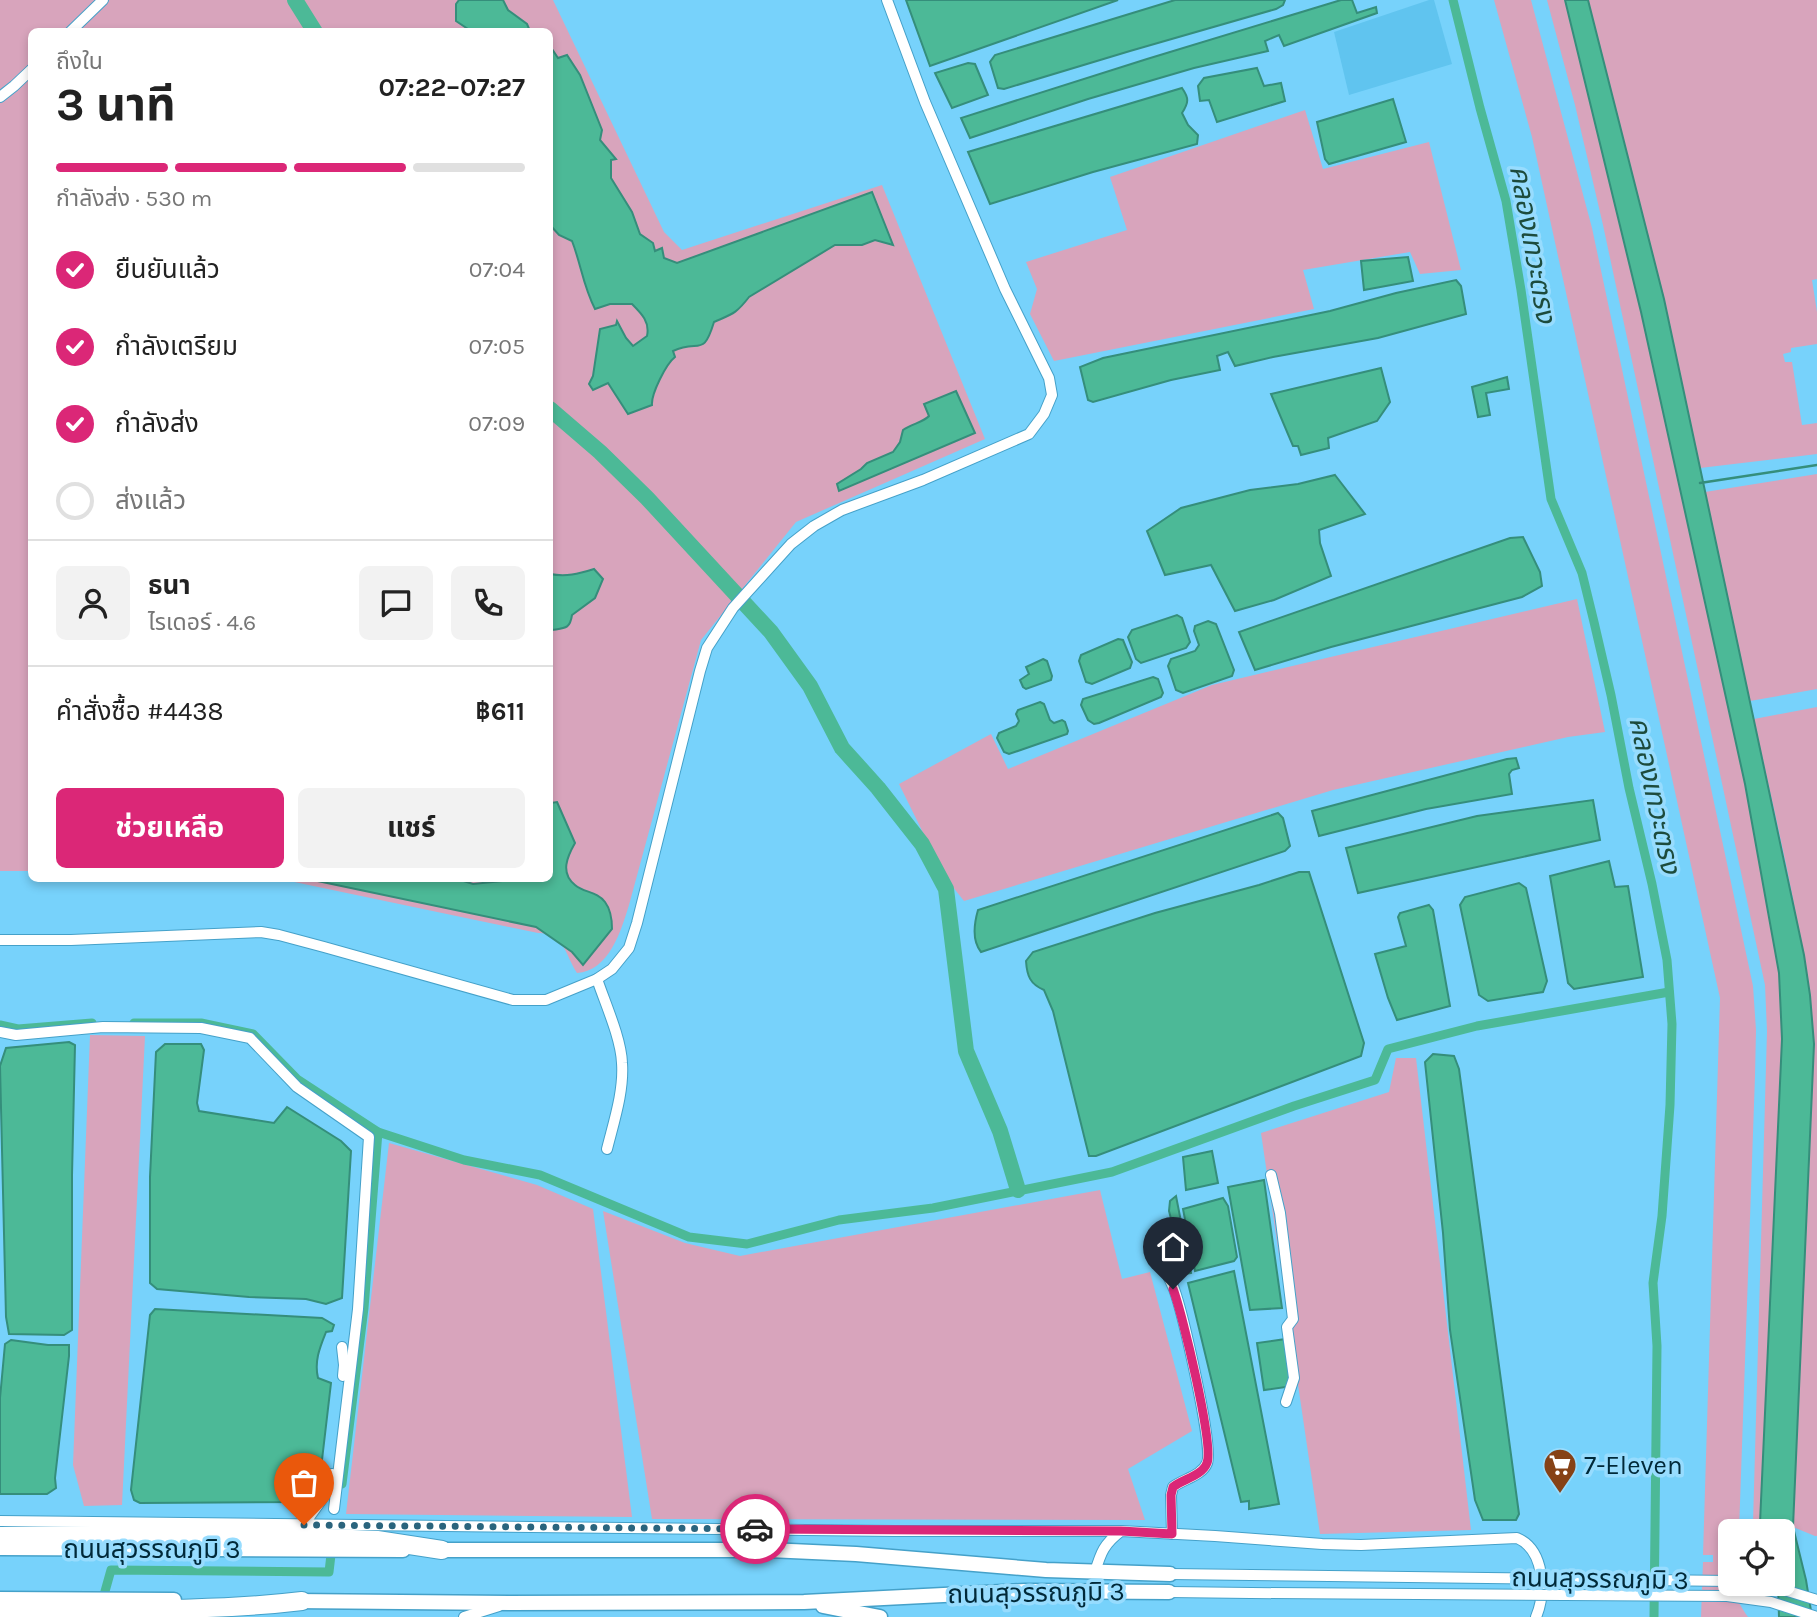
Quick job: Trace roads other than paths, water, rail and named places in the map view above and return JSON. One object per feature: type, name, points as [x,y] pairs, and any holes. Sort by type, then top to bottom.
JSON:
[{"type":"highway","points":[[0,1536],[228,1534],[345,1538],[442,1550]]},
{"type":"highway","points":[[0,1609],[85,1605],[260,1606],[302,1601]]},
{"type":"main road","name":"ถนนสุวรรณภูมิ 3","points":[[0,1548],[317,1537]]},
{"type":"main road","name":"ถนนสุวรรณภูมิ 3","points":[[442,1550],[780,1550],[1095,1572],[1170,1574]]},
{"type":"main road","name":"ถนนสุวรรณภูมิ 3","points":[[302,1601],[804,1602],[1025,1591],[1170,1592]]},
{"type":"main road","name":"ถนนสุวรรณภูมิ 3","points":[[0,1599],[85,1605]]},
{"type":"main road","points":[[804,1602],[880,1617]]},
{"type":"street","points":[[74,28],[103,0]]},
{"type":"street","points":[[0,940],[71,940],[261,932],[513,1000],[545,999],[597,979],[612,969],[629,948],[637,923],[700,671],[708,648],[733,608],[791,544],[814,526],[842,510],[923,480],[1028,434],[1044,414],[1052,395],[1049,378],[1005,289],[925,102],[887,0]]},
{"type":"street","points":[[0,97],[28,73]]},
{"type":"street","points":[[597,979],[616,1037],[622,1066],[618,1100],[607,1149]]},
{"type":"street","points":[[0,1032],[16,1035],[103,1027],[201,1028],[250,1038],[297,1087],[369,1137],[358,1309],[334,1509]]},
{"type":"street","points":[[1271,1175],[1280,1213],[1293,1319],[1287,1327],[1294,1378],[1286,1402]]},
{"type":"street","points":[[1154,1259],[1161,1264],[1167,1275],[1180,1308],[1209,1454],[1207,1464],[1200,1472],[1173,1487],[1172,1534]]},
{"type":"street","points":[[304,1525],[327,1494],[331,1483],[344,1365],[342,1348]]},
{"type":"street","points":[[0,1521],[304,1525],[317,1537]]},
{"type":"street","points":[[1095,1572],[1105,1545],[1121,1531]]},
{"type":"street","points":[[345,1538],[1121,1531],[1361,1545],[1517,1538],[1526,1542],[1540,1563],[1541,1605],[1536,1617]]},
{"type":"street","name":"ถนนสุวรรณภูมิ 3","points":[[1170,1574],[1718,1581]]},
{"type":"street","name":"ถนนสุวรรณภูมิ 3","points":[[1170,1592],[1727,1596],[1771,1602],[1817,1617]]},
{"type":"street","points":[[1795,1594],[1817,1600]]},
{"type":"street","points":[[464,1617],[509,1603]]},
{"type":"waterway","points":[[295,0],[312,28]]},
{"type":"waterway","name":"คลองเทวะตรง","points":[[1453,0],[1506,201],[1551,499],[1582,573],[1611,695],[1667,960],[1672,1024],[1670,1105],[1662,1216],[1653,1283],[1657,1346],[1654,1617]]},
{"type":"waterway","points":[[553,412],[647,498],[771,632],[810,686],[842,748],[922,844],[946,889],[966,1051],[1000,1131],[1018,1190]]},
{"type":"waterway","points":[[1700,483],[1817,465]]},
{"type":"waterway","points":[[134,1023],[201,1023],[253,1034],[297,1079],[378,1132],[464,1160],[540,1175],[689,1237],[747,1244],[839,1220],[933,1208],[1112,1172],[1294,1106],[1375,1080],[1388,1049],[1477,1026],[1669,992]]},
{"type":"waterway","points":[[0,1025],[18,1029],[92,1023]]},
{"type":"waterway","points":[[342,1484],[364,1308],[378,1132]]},
{"type":"waterway","points":[[102,1602],[111,1570],[329,1572],[332,1546]]},
{"type":"place","name":"7-Eleven","points":[[1560,1495]]}]
